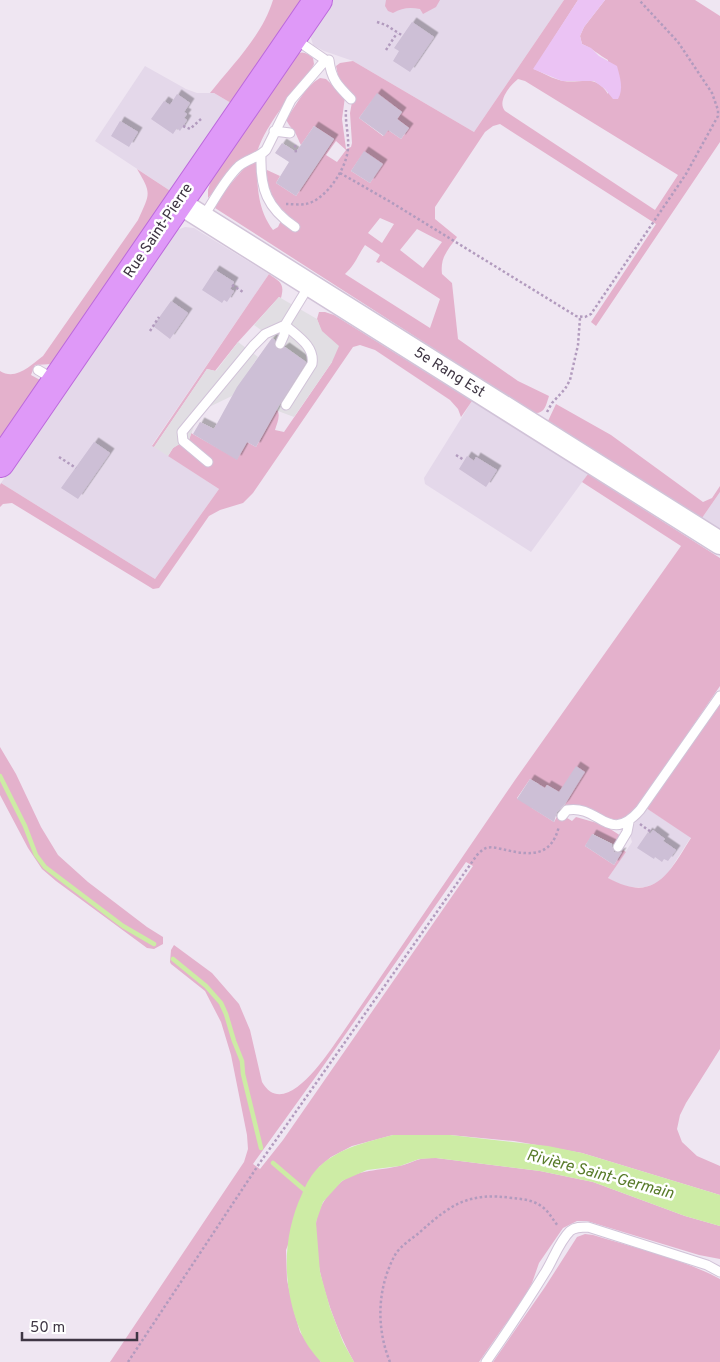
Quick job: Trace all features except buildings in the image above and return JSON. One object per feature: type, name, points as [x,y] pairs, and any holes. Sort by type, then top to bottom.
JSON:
[{"type":"main road","name":"Rue Saint-Pierre","points":[[0,463],[47,376],[178,202],[318,0]]},
{"type":"street","name":"5e Rang Est","points":[[178,202],[720,544]]},
{"type":"lane","points":[[203,217],[240,165],[261,155],[266,150],[291,100],[318,70],[324,59],[293,37]]},
{"type":"lane","points":[[329,60],[330,72],[333,78],[351,99]]},
{"type":"lane","points":[[274,131],[290,133]]},
{"type":"lane","points":[[261,155],[261,175],[265,192],[272,207],[295,227]]},
{"type":"lane","points":[[280,344],[285,326],[310,284]]},
{"type":"lane","points":[[285,326],[309,346],[313,358],[312,364],[286,405]]},
{"type":"lane","points":[[208,462],[184,441],[182,432],[253,346],[265,334],[285,326]]},
{"type":"lane","points":[[562,816],[567,810],[573,809],[586,812],[617,825],[628,822],[640,810],[720,696]]},
{"type":"lane","points":[[618,848],[627,832],[628,822]]},
{"type":"lane","points":[[486,1362],[526,1304],[566,1236],[571,1230],[578,1227],[588,1227],[707,1265],[720,1272]]},
{"type":"path","points":[[340,173],[389,201],[553,303],[580,318],[591,314],[686,174],[718,116],[718,110],[712,93],[678,42],[639,0]]},
{"type":"path","points":[[377,22],[386,25],[403,36]]},
{"type":"path","points":[[386,50],[398,33]]},
{"type":"path","points":[[272,207],[282,204],[306,204],[320,196],[333,184],[344,167],[348,153],[346,111],[351,99]]},
{"type":"path","points":[[183,126],[190,129],[201,119]]},
{"type":"path","points":[[232,285],[243,292]]},
{"type":"path","points":[[150,331],[159,316]]},
{"type":"path","points":[[535,427],[558,395],[566,389],[570,380],[578,345],[580,318]]},
{"type":"path","points":[[456,455],[464,460]]},
{"type":"path","points":[[59,457],[76,468]]},
{"type":"path","points":[[128,1362],[242,1188],[477,855],[484,848],[492,847],[518,853],[540,853],[548,847],[557,835],[562,816]]},
{"type":"path","points":[[390,1362],[380,1316],[383,1281],[396,1253],[446,1210],[467,1198],[480,1196],[497,1195],[525,1200],[543,1206],[566,1236]]},
{"type":"shaded area","points":[[273,0],[301,0],[231,103],[214,93],[210,93],[254,38],[262,26]]},
{"type":"shaded area","points":[[333,0],[564,0],[474,132],[353,61],[313,45],[311,38],[312,29]]},
{"type":"shaded area","points":[[386,0],[440,0],[436,7],[423,14],[420,9],[412,8],[393,13],[388,11],[385,6]]},
{"type":"shaded area","points":[[564,0],[578,0],[534,69],[563,81],[593,81],[608,94],[608,60],[582,44],[580,36],[584,27],[605,0],[695,0],[720,16],[720,142],[596,326],[591,322],[656,224],[500,124],[493,126],[485,132],[435,207],[435,219],[457,237],[445,254],[442,263],[442,274],[452,283],[458,339],[518,381],[549,396],[543,410],[538,413],[534,413],[215,208],[220,196],[246,166],[229,174],[208,198],[211,180],[295,55],[302,52],[313,58],[314,64],[270,125],[257,153],[259,198],[264,214],[273,230],[278,227],[285,212],[273,199],[267,170],[280,176],[276,183],[296,196],[334,139],[314,126],[301,145],[296,133],[286,119],[309,86],[320,78],[326,79],[345,97],[342,119],[346,149],[351,147],[350,113],[352,102],[339,81],[336,66],[340,63],[353,61],[474,132]],"holes":[[[518,79],[525,81],[678,175],[655,210],[505,111],[502,103],[505,94]],[[377,94],[402,112],[397,119],[409,128],[401,139],[388,130],[383,136],[359,118]],[[336,141],[346,150],[337,162],[326,155]],[[364,152],[382,164],[370,183],[351,171]],[[380,218],[394,224],[382,243],[368,233]],[[417,229],[442,242],[423,268],[400,250]],[[365,245],[380,255],[376,262],[379,263],[381,261],[440,299],[430,328],[345,274]]]},
{"type":"shaded area","points":[[145,66],[186,89],[197,93],[214,93],[231,103],[172,192],[95,141]]},
{"type":"shaded area","points":[[137,169],[172,192],[52,364],[35,365],[31,375],[42,381],[0,441],[0,371],[12,374],[23,371],[43,356],[138,220],[148,194]]},
{"type":"shaded area","points":[[185,227],[194,228],[269,274],[152,445],[219,489],[155,579],[1,483],[170,236],[177,230]]},
{"type":"shaded area","points":[[269,274],[281,283],[281,298],[279,297],[238,342],[215,371],[207,369],[154,447],[152,446]]},
{"type":"shaded area","points":[[279,297],[317,319],[322,331],[339,346],[332,362],[294,417],[277,409],[307,363],[254,325]]},
{"type":"shaded area","points":[[319,312],[334,315],[472,401],[461,417],[458,409],[450,400],[375,350],[360,345],[353,347],[253,493],[243,503],[220,510],[209,516],[159,588],[153,589],[12,503],[3,504],[0,507],[1,483],[155,579],[219,489],[168,456],[173,448],[180,443],[193,447],[189,440],[191,433],[237,459],[247,442],[256,447],[277,409],[279,417],[275,430],[284,432],[332,362],[317,319]]},
{"type":"shaded area","points":[[238,342],[258,357],[232,396],[209,407],[194,426],[189,440],[193,447],[212,462],[209,466],[180,444],[173,448],[168,456],[154,447],[207,369],[216,371]]},
{"type":"shaded area","points":[[472,401],[588,474],[531,552],[425,484],[424,478]]},
{"type":"shaded area","points":[[556,404],[611,435],[703,502],[712,498],[720,486],[720,492],[702,518],[548,421]]},
{"type":"shaded area","points":[[588,474],[720,558],[720,686],[639,805],[628,817],[618,820],[612,819],[585,810],[564,806],[573,791],[559,792],[547,785],[532,808],[554,822],[559,813],[572,821],[576,817],[604,825],[621,836],[615,845],[593,834],[585,846],[614,865],[623,850],[626,852],[608,878],[624,885],[638,888],[649,886],[659,881],[675,863],[691,838],[646,808],[720,701],[720,1049],[686,1103],[680,1115],[677,1129],[682,1142],[697,1156],[720,1166],[720,1195],[582,1153],[514,1141],[450,1135],[393,1135],[352,1146],[331,1157],[319,1167],[286,1250],[287,1280],[300,1332],[321,1362],[110,1362],[244,1162],[248,1149],[247,1135],[231,1055],[221,1022],[205,991],[171,964],[171,950],[174,945],[212,973],[239,1004],[250,1030],[262,1082],[271,1092],[282,1094],[294,1089],[316,1068],[341,1035],[515,780],[681,546],[582,482]],"holes":[[[530,779],[539,784],[517,799],[517,798]],[[466,862],[473,866],[283,1140],[260,1169],[253,1164]]]},
{"type":"shaded area","points":[[720,492],[720,529],[702,518]]},
{"type":"shaded area","points":[[0,747],[16,774],[41,827],[58,855],[88,882],[163,937],[163,944],[154,949],[147,948],[42,869],[28,848],[0,795]]},
{"type":"shaded area","points":[[646,808],[691,837],[668,873],[657,883],[645,887],[620,885],[608,878],[632,842],[629,831]]},
{"type":"shaded area","points":[[436,1158],[540,1171],[593,1182],[685,1216],[720,1226],[720,1259],[699,1255],[587,1221],[577,1221],[563,1228],[539,1263],[532,1283],[520,1305],[479,1362],[354,1362],[332,1313],[321,1276],[316,1240],[316,1224],[319,1212],[324,1201],[332,1191],[348,1178],[362,1173],[401,1166],[419,1159]]},
{"type":"shaded area","points":[[585,1234],[674,1259],[720,1279],[720,1362],[493,1362],[577,1237]]},
{"type":"sand","points":[[578,0],[605,0],[584,27],[580,36],[582,44],[617,66],[621,87],[618,99],[613,99],[605,89],[594,81],[562,81],[533,69]]},
{"type":"water","name":"Rivière Saint-Germain","points":[[393,1135],[450,1135],[548,1146],[582,1153],[720,1195],[720,1226],[685,1216],[593,1182],[540,1171],[436,1158],[419,1159],[400,1166],[367,1170],[342,1181],[323,1202],[316,1222],[320,1272],[330,1308],[343,1342],[354,1362],[321,1362],[309,1347],[302,1334],[294,1313],[287,1279],[288,1244],[295,1210],[310,1179],[317,1169],[328,1160],[355,1146]]},
{"type":"waterway","points":[[0,776],[25,826],[36,855],[45,867],[123,926],[154,944]]},
{"type":"waterway","points":[[173,959],[206,986],[221,1003],[242,1061],[243,1074],[261,1148]]},
{"type":"waterway","points":[[273,1163],[308,1193]]}]
